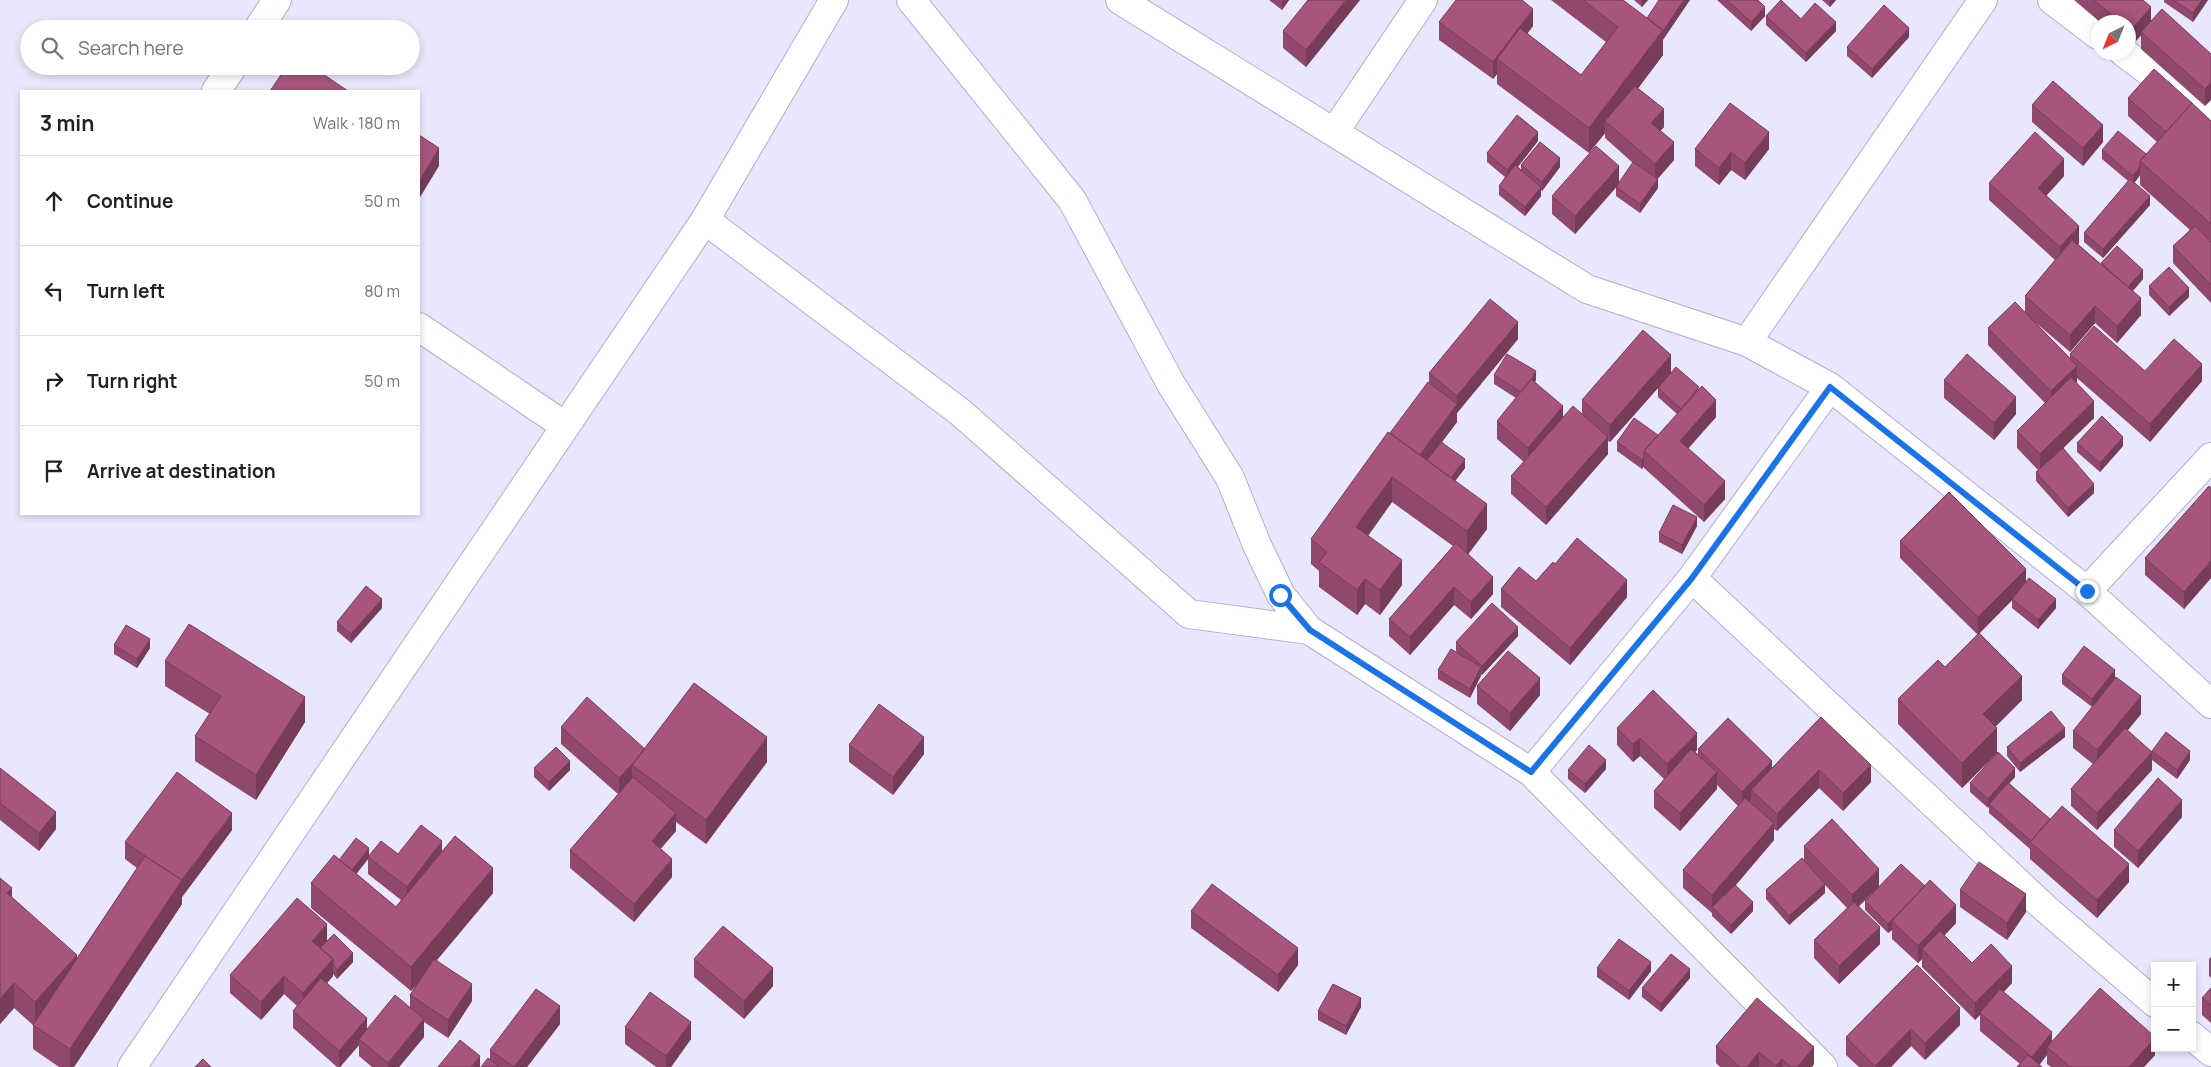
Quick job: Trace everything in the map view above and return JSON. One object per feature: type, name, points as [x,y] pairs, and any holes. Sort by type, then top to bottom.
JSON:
[{"type":"street","points":[[264,20],[277,0]]},
{"type":"street","points":[[132,1067],[705,220],[834,0]]},
{"type":"street","points":[[912,0],[1072,200],[1171,384],[1230,478],[1257,546],[1280,595],[1310,630],[1531,772],[1823,1067]]},
{"type":"street","points":[[1120,0],[1586,289],[1747,342],[1830,387],[2087,591],[2211,704]]},
{"type":"street","points":[[1335,132],[1423,0]]},
{"type":"street","points":[[1747,342],[1983,0]]},
{"type":"street","points":[[2052,0],[2091,30]]},
{"type":"street","points":[[2134,60],[2211,118]]},
{"type":"street","points":[[217,90],[227,75]]},
{"type":"street","points":[[705,220],[960,412],[1189,614],[1310,630]]},
{"type":"street","points":[[420,328],[565,426]]},
{"type":"street","points":[[1531,772],[1692,578],[1830,387]]},
{"type":"street","points":[[2087,591],[2211,457]]},
{"type":"street","points":[[1692,578],[2045,908],[2151,1000]]},
{"type":"street","points":[[2196,1039],[2211,1052]]},
{"type":"building","points":[[1308,0],[1346,0],[1306,50],[1283,31]]},
{"type":"building","points":[[1456,0],[1522,0],[1533,9],[1493,62],[1439,22]]},
{"type":"building","points":[[1583,0],[1623,0],[1663,30],[1589,128],[1497,59],[1520,28],[1581,75],[1618,27]]},
{"type":"building","points":[[1659,0],[1684,0],[1663,31],[1647,18]]},
{"type":"building","points":[[1727,0],[1758,0],[1765,7],[1751,22]]},
{"type":"building","points":[[1781,0],[1801,19],[1815,3],[1836,22],[1806,53],[1766,16]]},
{"type":"building","points":[[2094,0],[2143,0],[2151,7],[2136,24],[2136,15],[2112,15]]},
{"type":"building","points":[[2173,0],[2202,0],[2193,13]]},
{"type":"building","points":[[1884,5],[1909,28],[1872,69],[1847,47]]},
{"type":"building","points":[[2162,9],[2211,54],[2211,82],[2205,89],[2141,32]]},
{"type":"building","points":[[2154,69],[2192,103],[2166,132],[2128,98]]},
{"type":"building","points":[[281,75],[324,75],[347,90],[271,90]]},
{"type":"building","points":[[2053,81],[2103,125],[2083,148],[2032,105]]},
{"type":"building","points":[[1635,86],[1664,109],[1651,123],[1674,142],[1655,164],[1605,121]]},
{"type":"building","points":[[1730,103],[1769,132],[1745,163],[1731,152],[1719,168],[1695,149]]},
{"type":"building","points":[[2192,103],[2211,121],[2211,224],[2140,161]]},
{"type":"building","points":[[1517,115],[1538,132],[1507,170],[1487,153]]},
{"type":"building","points":[[2118,131],[2146,154],[2140,161],[2140,166],[2133,176],[2102,150]]},
{"type":"building","points":[[2035,132],[2064,159],[2038,188],[2079,226],[2060,247],[1989,183]]},
{"type":"building","points":[[420,136],[439,148],[420,180]]},
{"type":"building","points":[[1540,142],[1560,158],[1542,182],[1521,165]]},
{"type":"building","points":[[1596,146],[1619,166],[1575,216],[1552,196]]},
{"type":"building","points":[[1633,162],[1658,179],[1640,204],[1616,187]]},
{"type":"building","points":[[1515,165],[1541,187],[1525,207],[1499,186]]},
{"type":"building","points":[[2130,179],[2150,196],[2103,249],[2084,233]]},
{"type":"building","points":[[2195,226],[2211,242],[2211,285],[2173,246]]},
{"type":"building","points":[[2072,240],[2141,298],[2117,326],[2095,306],[2070,335],[2025,296]]},
{"type":"building","points":[[2117,246],[2143,270],[2128,287],[2101,263]]},
{"type":"building","points":[[2169,267],[2189,288],[2169,307],[2149,286]]},
{"type":"building","points":[[1490,299],[1518,322],[1457,396],[1429,373]]},
{"type":"building","points":[[2015,302],[2077,366],[2051,391],[1988,328]]},
{"type":"building","points":[[2094,326],[2145,371],[2174,339],[2202,364],[2150,424],[2070,354]]},
{"type":"building","points":[[1643,330],[1671,355],[1610,425],[1582,400]]},
{"type":"building","points":[[1507,354],[1536,371],[1521,392],[1494,375]]},
{"type":"building","points":[[1967,354],[2016,397],[1994,423],[1944,380]]},
{"type":"building","points":[[1676,367],[1699,387],[1681,409],[1658,388]]},
{"type":"building","points":[[2071,377],[2094,401],[2040,454],[2017,431]]},
{"type":"building","points":[[1531,379],[1563,406],[1528,448],[1497,421]]},
{"type":"building","points":[[1428,382],[1457,404],[1420,455],[1390,433]]},
{"type":"building","points":[[1702,386],[1716,400],[1680,441],[1725,481],[1704,505],[1644,451]]},
{"type":"building","points":[[1573,406],[1608,437],[1546,507],[1511,476]]},
{"type":"building","points":[[2102,416],[2123,437],[2100,463],[2077,443]]},
{"type":"building","points":[[1634,418],[1658,435],[1644,451],[1642,460],[1617,442]]},
{"type":"building","points":[[1388,432],[1487,504],[1467,531],[1392,477],[1356,527],[1402,560],[1380,590],[1365,579],[1357,590],[1319,562],[1327,552],[1311,539]]},
{"type":"building","points":[[1441,442],[1465,459],[1451,478],[1427,460]]},
{"type":"building","points":[[2063,448],[2094,484],[2068,508],[2036,472]]},
{"type":"building","points":[[2209,486],[2211,488],[2211,561],[2184,592],[2145,558]]},
{"type":"building","points":[[1949,492],[2026,569],[1978,617],[1900,541]]},
{"type":"building","points":[[1673,505],[1697,517],[1682,545],[1659,533]]},
{"type":"building","points":[[1577,538],[1627,580],[1570,648],[1501,589],[1519,567],[1536,581],[1553,562],[1555,564]]},
{"type":"building","points":[[1456,543],[1493,577],[1471,602],[1454,587],[1410,637],[1389,619]]},
{"type":"building","points":[[2029,578],[2056,599],[2038,620],[2012,599]]},
{"type":"building","points":[[366,586],[382,599],[351,634],[337,622]]},
{"type":"building","points":[[1492,603],[1518,627],[1482,666],[1456,642]]},
{"type":"building","points":[[189,624],[305,697],[256,775],[195,736],[221,696],[165,661]]},
{"type":"building","points":[[126,625],[150,639],[137,659],[114,645]]},
{"type":"building","points":[[1979,633],[2022,676],[1983,714],[1997,728],[1962,763],[1898,699],[1938,660],[1945,667]]},
{"type":"building","points":[[2084,646],[2115,670],[2092,699],[2062,675]]},
{"type":"building","points":[[1451,649],[1481,667],[1470,689],[1438,670]]},
{"type":"building","points":[[1508,651],[1540,678],[1510,713],[1477,686]]},
{"type":"building","points":[[2116,677],[2141,696],[2097,750],[2073,731]]},
{"type":"building","points":[[694,683],[767,737],[706,820],[632,765]]},
{"type":"building","points":[[1653,690],[1697,733],[1667,764],[1640,738],[1633,744],[1617,728]]},
{"type":"building","points":[[587,697],[645,749],[619,778],[561,727]]},
{"type":"building","points":[[879,704],[924,737],[893,777],[849,745]]},
{"type":"building","points":[[2051,711],[2065,728],[2020,763],[2007,747]]},
{"type":"building","points":[[1821,717],[1871,765],[1843,793],[1819,770],[1777,814],[1751,790]]},
{"type":"building","points":[[1728,718],[1772,761],[1742,792],[1698,749]]},
{"type":"building","points":[[2125,728],[2152,752],[2097,813],[2071,789]]},
{"type":"building","points":[[2166,732],[2190,751],[2177,770],[2152,751]]},
{"type":"building","points":[[1589,745],[1606,760],[1585,784],[1568,770]]},
{"type":"building","points":[[556,747],[570,761],[549,782],[534,768]]},
{"type":"building","points":[[1691,749],[1717,772],[1680,813],[1654,791]]},
{"type":"building","points":[[1998,752],[2015,768],[1988,799],[1970,783]]},
{"type":"building","points":[[0,768],[56,812],[39,833],[0,803]]},
{"type":"building","points":[[177,772],[232,813],[182,880],[125,842]]},
{"type":"building","points":[[633,777],[676,813],[652,841],[672,859],[634,904],[570,850]]},
{"type":"building","points":[[2158,778],[2182,800],[2138,851],[2114,830]]},
{"type":"building","points":[[2008,783],[2050,819],[2031,841],[1989,804]]},
{"type":"building","points":[[1745,798],[1774,823],[1712,895],[1683,870]]},
{"type":"building","points":[[2062,806],[2129,864],[2097,900],[2030,842]]},
{"type":"building","points":[[1832,819],[1879,869],[1852,895],[1804,846]]},
{"type":"building","points":[[421,825],[442,841],[407,887],[368,857],[381,841],[398,854]]},
{"type":"building","points":[[455,836],[493,868],[411,967],[311,883],[334,855],[396,907]]},
{"type":"building","points":[[356,838],[369,848],[352,870],[339,860]]},
{"type":"building","points":[[145,856],[182,880],[70,1049],[33,1025]]},
{"type":"building","points":[[1802,858],[1825,884],[1789,916],[1766,890]]},
{"type":"building","points":[[1979,862],[2026,894],[2007,923],[1960,890]]},
{"type":"building","points":[[1901,864],[1925,886],[1888,924],[1865,901]]},
{"type":"building","points":[[0,878],[12,888],[7,893],[77,955],[35,1002],[14,983],[0,999]]},
{"type":"building","points":[[1930,880],[1956,905],[1918,946],[1892,921]]},
{"type":"building","points":[[1212,884],[1298,948],[1278,975],[1191,911]]},
{"type":"building","points":[[1735,885],[1753,902],[1731,925],[1712,907]]},
{"type":"building","points":[[297,898],[327,924],[312,941],[333,959],[303,993],[284,976],[261,1002],[230,975]]},
{"type":"building","points":[[1854,902],[1880,927],[1839,966],[1814,940]]},
{"type":"building","points":[[723,926],[773,968],[744,1001],[694,959]]},
{"type":"building","points":[[1940,931],[1972,963],[1991,944],[2012,966],[1975,1003],[1922,949]]},
{"type":"building","points":[[334,934],[353,953],[337,970],[333,965],[333,959],[320,948]]},
{"type":"building","points":[[1619,939],[1651,962],[1629,991],[1597,968]]},
{"type":"building","points":[[1671,954],[1690,969],[1661,1004],[1642,988]]},
{"type":"building","points":[[434,959],[472,984],[448,1020],[410,995]]},
{"type":"building","points":[[1917,965],[1960,1008],[1925,1043],[1911,1029],[1875,1066],[1846,1037]]},
{"type":"building","points":[[321,978],[367,1018],[339,1051],[293,1011]]},
{"type":"building","points":[[1333,984],[1361,998],[1346,1026],[1318,1011]]},
{"type":"building","points":[[2100,988],[2151,1033],[2151,1042],[2129,1067],[2070,1067],[2047,1047]]},
{"type":"building","points":[[2211,988],[2211,1005],[2202,998]]},
{"type":"building","points":[[536,989],[560,1006],[514,1067],[490,1050]]},
{"type":"building","points":[[2000,989],[2052,1032],[2032,1057],[1980,1013]]},
{"type":"building","points":[[650,992],[691,1022],[666,1056],[625,1027]]},
{"type":"building","points":[[395,995],[424,1019],[388,1063],[359,1039]]},
{"type":"building","points":[[1757,998],[1814,1047],[1797,1067],[1791,1067],[1782,1059],[1776,1066],[1759,1052],[1747,1067],[1740,1067],[1716,1046]]},
{"type":"building","points":[[460,1040],[480,1056],[471,1067],[438,1067]]},
{"type":"building","points":[[2028,1055],[2042,1067],[2017,1067]]},
{"type":"building","points":[[488,1058],[499,1067],[481,1067]]},
{"type":"building","points":[[203,1059],[211,1067],[195,1067]]},
{"type":"route","points":[[1280,595],[1310,630],[1531,772],[1692,578],[1830,387],[2087,591]]}]
